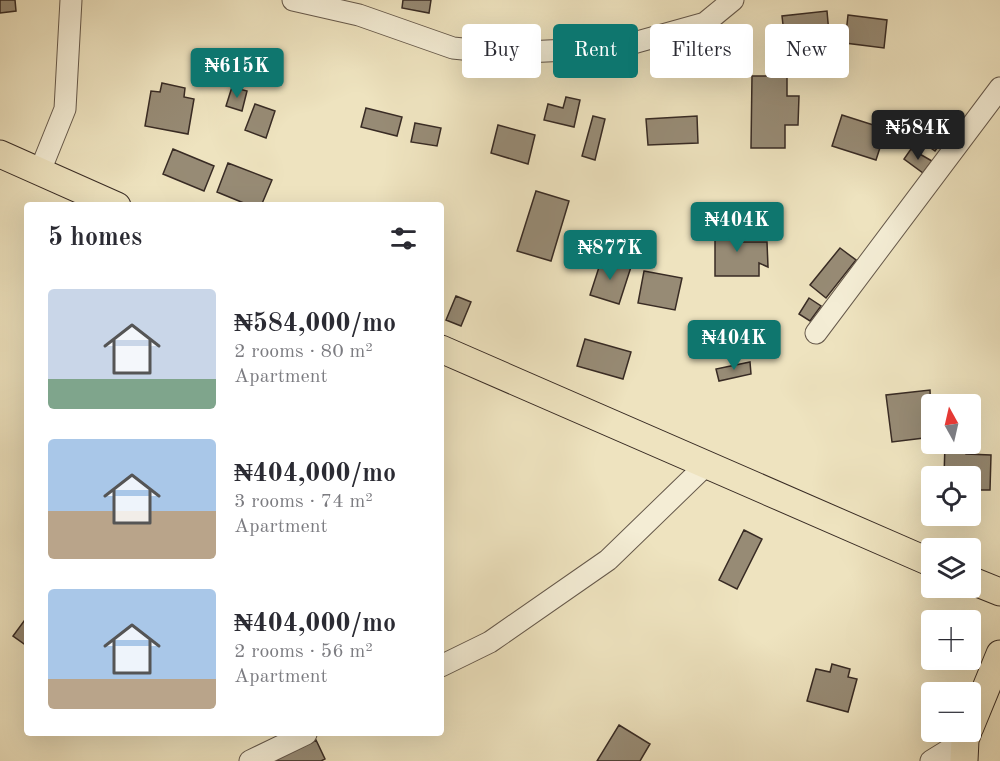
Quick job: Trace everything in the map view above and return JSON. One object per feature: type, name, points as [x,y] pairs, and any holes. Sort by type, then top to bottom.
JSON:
[{"type":"main road","points":[[0,154],[108,202]]},
{"type":"main road","points":[[444,350],[921,558]]},
{"type":"main road","points":[[981,584],[1000,592]]},
{"type":"main road","points":[[981,704],[1000,654]]},
{"type":"street","points":[[40,171],[65,109],[71,0]]},
{"type":"street","points":[[293,0],[359,15],[453,48],[502,53],[569,51],[637,42],[705,23],[733,0]]},
{"type":"street","points":[[816,333],[930,177],[1000,88]]},
{"type":"street","points":[[444,665],[490,642],[608,560],[705,466]]},
{"type":"street","points":[[250,761],[302,736]]},
{"type":"street","points":[[931,761],[964,742]]},
{"type":"building","points":[[0,0],[15,0],[16,11],[0,13]]},
{"type":"building","points":[[403,0],[431,0],[429,13],[402,8]]},
{"type":"building","points":[[827,11],[828,24],[783,24],[782,16]]},
{"type":"building","points":[[848,15],[887,20],[884,48],[849,44],[849,24],[847,24]]},
{"type":"building","points":[[753,76],[787,78],[787,96],[799,96],[798,125],[785,125],[785,148],[751,148]]},
{"type":"building","points":[[162,83],[185,88],[184,97],[194,99],[188,134],[145,126],[151,91],[160,92]]},
{"type":"building","points":[[232,87],[247,91],[242,111],[226,106]]},
{"type":"building","points":[[566,97],[580,100],[574,127],[544,120],[548,104],[563,108]]},
{"type":"building","points":[[255,104],[275,111],[266,138],[245,130]]},
{"type":"building","points":[[366,108],[402,117],[397,136],[361,127]]},
{"type":"building","points":[[842,115],[886,129],[876,160],[832,146]]},
{"type":"building","points":[[593,116],[605,119],[595,160],[582,156]]},
{"type":"building","points":[[697,116],[698,143],[648,145],[646,119]]},
{"type":"building","points":[[921,121],[945,137],[935,151],[911,134]]},
{"type":"building","points":[[415,123],[441,128],[437,146],[411,142]]},
{"type":"building","points":[[498,125],[535,135],[528,164],[491,153]]},
{"type":"building","points":[[173,149],[214,166],[204,191],[163,174]]},
{"type":"building","points":[[911,149],[932,161],[923,173],[904,159]]},
{"type":"building","points":[[228,163],[272,180],[263,202],[241,202],[217,192]]},
{"type":"building","points":[[536,191],[569,201],[551,261],[517,251]]},
{"type":"building","points":[[715,220],[735,220],[735,242],[767,242],[768,267],[759,263],[759,276],[715,276]]},
{"type":"building","points":[[840,248],[856,260],[826,298],[810,285]]},
{"type":"building","points":[[602,258],[631,267],[619,304],[590,295]]},
{"type":"building","points":[[644,271],[682,278],[675,310],[638,303]]},
{"type":"building","points":[[456,296],[471,302],[461,326],[446,320]]},
{"type":"building","points":[[809,298],[821,306],[810,321],[799,314]]},
{"type":"building","points":[[585,339],[631,352],[623,379],[577,366]]},
{"type":"building","points":[[750,362],[751,374],[719,381],[716,369]]},
{"type":"building","points":[[930,390],[930,394],[921,394],[921,438],[892,442],[886,395]]},
{"type":"building","points":[[945,454],[991,455],[990,490],[981,490],[981,466],[944,466]]},
{"type":"building","points":[[744,530],[762,539],[737,589],[719,580]]},
{"type":"building","points":[[24,621],[24,644],[13,636]]},
{"type":"building","points":[[832,664],[850,669],[848,677],[857,679],[848,712],[807,701],[816,669],[830,672]]},
{"type":"building","points":[[619,725],[650,744],[640,761],[597,761]]},
{"type":"building","points":[[316,740],[325,759],[321,761],[274,761]]}]
